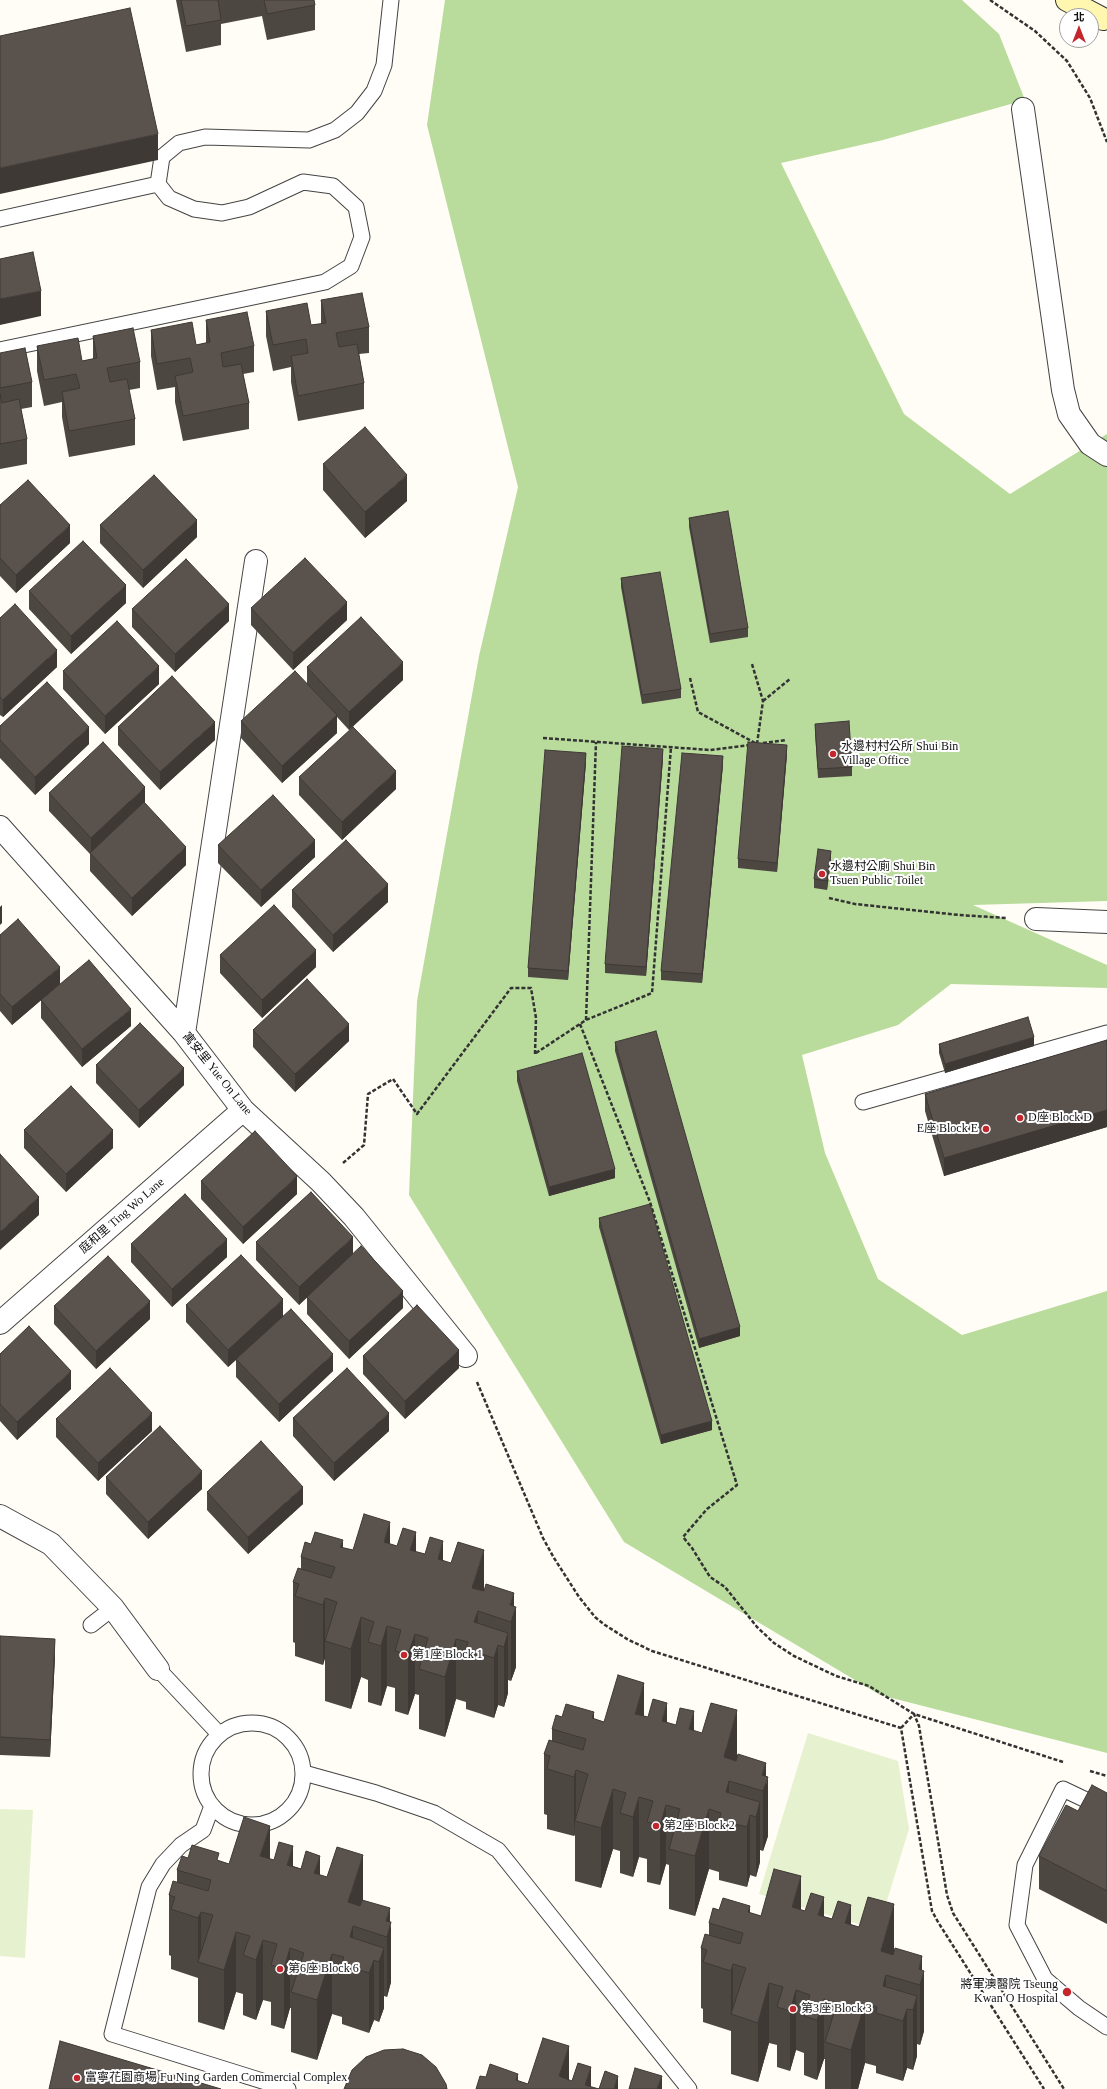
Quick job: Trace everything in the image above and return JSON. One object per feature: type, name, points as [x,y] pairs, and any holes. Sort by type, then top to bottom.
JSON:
[{"type":"main road","points":[[1067,0],[1103,14]]},
{"type":"street","points":[[1023,109],[1063,390],[1069,414],[1090,444],[1107,455]]},
{"type":"street","points":[[184,1033],[256,561]]},
{"type":"street","name":"寓安里 Yue On Lane","points":[[0,827],[184,1033],[243,1110],[322,1182],[354,1217],[466,1356]]},
{"type":"street","points":[[1036,919],[1107,922]]},
{"type":"street","name":"庭和里 Ting Wo Lane","points":[[0,1323],[243,1110]]},
{"type":"street","points":[[0,1516],[51,1544],[113,1608],[158,1669]]},
{"type":"lane","points":[[0,350],[325,282],[351,266],[362,237],[356,207],[333,186],[302,182],[249,207],[222,213],[194,209],[169,198],[158,184],[162,157],[179,143],[205,137],[309,140],[335,130],[357,113],[374,91],[384,65],[391,0]]},
{"type":"lane","points":[[0,219],[158,184]]},
{"type":"lane","points":[[863,1102],[1107,1033]]},
{"type":"lane","points":[[91,1625],[113,1608]]},
{"type":"lane","points":[[158,1669],[219,1734]]},
{"type":"lane","points":[[249,1722],[271,1726],[281,1731],[293,1742],[301,1757],[304,1773],[301,1789],[295,1803],[284,1814],[270,1822],[254,1825],[238,1823],[224,1817],[212,1806],[204,1793],[201,1777],[202,1761],[209,1747],[219,1734],[233,1726],[249,1722]]},
{"type":"lane","points":[[304,1773],[376,1793],[434,1813],[498,1850],[689,2089]]},
{"type":"lane","points":[[1107,1810],[1063,1789],[1025,1865],[1017,1925],[1045,1979],[1079,2008],[1107,2027]]},
{"type":"lane","points":[[212,1806],[203,1830],[181,1845],[163,1864],[149,1887],[112,2034],[288,2089]]},
{"type":"path","points":[[990,0],[1035,31],[1067,61],[1090,98],[1107,142]]},
{"type":"path","points":[[752,664],[763,701],[757,744]]},
{"type":"path","points":[[690,678],[698,712],[757,744]]},
{"type":"path","points":[[763,701],[790,679]]},
{"type":"path","points":[[543,738],[710,750],[786,740]]},
{"type":"path","points":[[586,1020],[596,742]]},
{"type":"path","points":[[322,1182],[364,1145],[368,1094],[393,1079],[417,1114],[511,988],[531,988],[536,1018],[535,1054],[586,1020],[652,992],[671,747]]},
{"type":"path","points":[[828,898],[855,904],[959,915],[1036,919]]},
{"type":"path","points":[[580,1024],[650,1202],[737,1485],[707,1509],[683,1538],[692,1548],[710,1576],[725,1587],[742,1611],[774,1643],[813,1666],[869,1686],[914,1714],[1069,1764]]},
{"type":"path","points":[[466,1356],[543,1538],[578,1597],[595,1617],[627,1640],[652,1651],[901,1728]]},
{"type":"path","points":[[914,1714],[918,1726],[947,1895],[953,1913],[1064,2089]]},
{"type":"path","points":[[901,1728],[914,1714]]},
{"type":"path","points":[[901,1728],[932,1910],[938,1922],[1044,2089]]},
{"type":"path","points":[[1084,1769],[1107,1776]]},
{"type":"green space","points":[[445,0],[962,0],[999,34],[1025,100],[883,140],[781,163],[904,414],[1010,494],[1107,434],[1107,901],[973,905],[1107,965],[1107,988],[951,984],[898,1025],[802,1055],[825,1153],[878,1279],[962,1335],[1107,1291],[1107,1753],[880,1695],[624,1542],[409,1195],[417,1001],[479,656],[518,487],[427,125]]},
{"type":"green space","points":[[808,1733],[898,1761],[909,1829],[878,1930],[759,1894]]},
{"type":"green space","points":[[0,1809],[33,1810],[25,1958],[0,1956]]},
{"type":"building","points":[[181,0],[218,0],[221,20],[186,26]]},
{"type":"building","points":[[264,0],[314,0],[315,5],[267,14]]},
{"type":"building","points":[[130,8],[158,134],[0,168],[0,36]]},
{"type":"building","points":[[33,252],[41,291],[0,299],[0,259]]},
{"type":"building","points":[[362,293],[369,327],[336,333],[339,347],[357,344],[364,383],[298,396],[291,356],[308,353],[306,339],[273,345],[266,311],[307,303],[311,325],[326,323],[321,300]]},
{"type":"building","points":[[247,312],[254,346],[221,353],[223,367],[241,364],[249,403],[183,416],[175,376],[193,372],[190,358],[157,364],[151,330],[192,322],[196,345],[210,342],[206,320]]},
{"type":"building","points":[[133,328],[140,362],[107,368],[110,382],[127,379],[135,419],[69,431],[62,392],[80,388],[76,374],[44,380],[37,346],[78,338],[82,361],[97,358],[93,336]]},
{"type":"building","points":[[25,348],[32,382],[0,388],[0,353]]},
{"type":"building","points":[[0,394],[2,403],[19,399],[27,439],[0,444]]},
{"type":"building","points":[[365,427],[407,475],[365,512],[323,464]]},
{"type":"building","points":[[154,475],[197,520],[143,570],[100,525]]},
{"type":"building","points":[[28,480],[70,525],[16,575],[0,558],[0,505]]},
{"type":"building","points":[[728,511],[748,628],[710,634],[689,518]]},
{"type":"building","points":[[83,541],[126,585],[71,636],[29,591]]},
{"type":"building","points":[[305,558],[347,602],[293,653],[251,608]]},
{"type":"building","points":[[186,559],[229,604],[175,654],[132,609]]},
{"type":"building","points":[[660,572],[681,689],[642,695],[621,578]]},
{"type":"building","points":[[15,604],[57,650],[3,700],[0,697],[0,618]]},
{"type":"building","points":[[361,617],[403,662],[349,712],[307,667]]},
{"type":"building","points":[[117,621],[159,666],[105,716],[63,671]]},
{"type":"building","points":[[295,671],[337,715],[282,766],[241,721]]},
{"type":"building","points":[[172,676],[215,722],[160,772],[118,727]]},
{"type":"building","points":[[47,682],[89,727],[35,777],[0,740],[0,726]]},
{"type":"building","name":"水邊村村公所 Shui Bin Village Office","points":[[849,721],[852,767],[818,769],[815,724]]},
{"type":"building","points":[[353,727],[396,771],[342,822],[299,777]]},
{"type":"building","points":[[103,742],[145,787],[91,838],[49,793]]},
{"type":"building","points":[[748,742],[787,745],[777,863],[738,859]]},
{"type":"building","points":[[622,746],[663,749],[646,967],[605,964]]},
{"type":"building","points":[[545,750],[586,753],[568,971],[528,968]]},
{"type":"building","points":[[682,753],[723,756],[702,974],[661,971]]},
{"type":"building","points":[[273,795],[315,840],[261,890],[218,845]]},
{"type":"building","points":[[144,802],[186,847],[132,898],[90,853]]},
{"type":"building","points":[[346,840],[388,884],[333,935],[292,890]]},
{"type":"building","name":"水邊村公廁 Shui Bin Tsuen Public Toilet","points":[[818,849],[831,851],[827,881],[814,879]]},
{"type":"building","points":[[274,905],[316,950],[262,1000],[220,955]]},
{"type":"building","points":[[18,919],[60,967],[12,1007],[0,994],[0,935]]},
{"type":"building","points":[[89,960],[131,1009],[82,1049],[41,1000]]},
{"type":"building","points":[[307,979],[349,1024],[295,1074],[253,1030]]},
{"type":"building","points":[[1028,1017],[1034,1037],[945,1064],[939,1044]]},
{"type":"building","points":[[140,1023],[184,1068],[139,1110],[96,1065]]},
{"type":"building","points":[[656,1031],[740,1327],[699,1339],[615,1042]]},
{"type":"building","points":[[1107,1040],[1107,1110],[944,1158],[925,1094]]},
{"type":"building","points":[[582,1053],[615,1169],[549,1187],[517,1071]]},
{"type":"building","points":[[71,1086],[113,1130],[66,1174],[24,1130]]},
{"type":"building","points":[[255,1131],[297,1176],[243,1227],[201,1181]]},
{"type":"building","points":[[0,1154],[39,1197],[0,1232]]},
{"type":"building","points":[[311,1192],[353,1237],[299,1287],[256,1242]]},
{"type":"building","points":[[185,1194],[227,1239],[172,1289],[131,1244]]},
{"type":"building","points":[[650,1204],[712,1421],[661,1435],[599,1218]]},
{"type":"building","points":[[361,1246],[403,1291],[349,1341],[307,1297]]},
{"type":"building","points":[[241,1255],[283,1299],[228,1350],[186,1305]]},
{"type":"building","points":[[108,1256],[150,1301],[96,1351],[54,1306]]},
{"type":"building","points":[[417,1305],[459,1350],[405,1401],[363,1356]]},
{"type":"building","points":[[291,1309],[333,1354],[279,1404],[236,1359]]},
{"type":"building","points":[[29,1326],[71,1371],[17,1422],[0,1404],[0,1354]]},
{"type":"building","points":[[110,1368],[152,1413],[98,1463],[56,1419]]},
{"type":"building","points":[[347,1368],[389,1413],[334,1463],[293,1418]]},
{"type":"building","points":[[160,1426],[202,1471],[148,1522],[106,1477]]},
{"type":"building","points":[[261,1441],[303,1487],[248,1537],[207,1492]]},
{"type":"building","points":[[364,1514],[390,1522],[384,1542],[397,1546],[403,1528],[416,1532],[410,1550],[425,1554],[430,1537],[443,1541],[438,1559],[451,1563],[458,1542],[484,1550],[472,1588],[484,1591],[486,1584],[514,1593],[510,1605],[516,1607],[511,1622],[478,1611],[474,1622],[508,1633],[504,1647],[498,1645],[494,1658],[466,1649],[468,1642],[456,1639],[445,1677],[419,1669],[428,1638],[415,1634],[408,1655],[395,1651],[401,1630],[387,1626],[381,1646],[368,1642],[374,1622],[361,1617],[351,1649],[325,1641],[337,1602],[325,1598],[323,1605],[295,1596],[299,1584],[293,1582],[298,1568],[331,1578],[335,1567],[301,1557],[305,1542],[311,1544],[315,1532],[343,1540],[340,1547],[353,1550]]},
{"type":"building","points":[[0,1636],[55,1639],[50,1740],[0,1737]]},
{"type":"building","points":[[618,1675],[644,1683],[635,1714],[648,1717],[653,1699],[667,1703],[662,1721],[676,1725],[680,1708],[694,1711],[689,1729],[702,1733],[711,1703],[737,1710],[724,1757],[736,1761],[738,1754],[766,1763],[762,1775],[768,1777],[763,1791],[729,1781],[726,1792],[760,1802],[756,1817],[750,1815],[747,1827],[719,1820],[721,1813],[709,1809],[695,1856],[669,1849],[680,1809],[666,1805],[660,1826],[647,1822],[653,1801],[639,1797],[633,1817],[620,1813],[626,1793],[613,1789],[601,1828],[575,1821],[588,1774],[576,1770],[574,1777],[547,1769],[550,1756],[544,1754],[549,1740],[583,1750],[586,1739],[552,1729],[556,1715],[562,1717],[566,1704],[594,1712],[592,1718],[604,1722]]},
{"type":"building","points":[[1092,1785],[1107,1793],[1107,1891],[1039,1856],[1066,1805],[1078,1811]]},
{"type":"building","points":[[244,1817],[270,1826],[260,1856],[274,1860],[279,1842],[293,1846],[287,1865],[301,1869],[306,1851],[320,1856],[314,1873],[327,1877],[337,1847],[363,1855],[348,1902],[360,1906],[362,1900],[390,1908],[386,1921],[391,1922],[387,1937],[353,1926],[350,1937],[384,1948],[379,1962],[374,1960],[369,1973],[342,1964],[344,1957],[332,1954],[317,2000],[291,1992],[304,1953],[290,1948],[284,1969],[271,1965],[277,1944],[263,1940],[256,1960],[243,1955],[250,1936],[236,1932],[224,1970],[198,1962],[213,1915],[201,1912],[198,1918],[171,1909],[175,1897],[169,1895],[173,1881],[208,1891],[211,1880],[177,1870],[182,1856],[188,1858],[192,1845],[219,1853],[217,1860],[229,1864]]},
{"type":"building","points":[[774,1869],[801,1876],[792,1907],[805,1911],[811,1893],[824,1897],[818,1915],[832,1919],[838,1901],[851,1905],[845,1923],[859,1927],[868,1897],[894,1904],[881,1951],[893,1955],[895,1948],[922,1956],[919,1969],[924,1971],[920,1985],[886,1975],[883,1986],[917,1996],[913,2010],[907,2009],[903,2021],[876,2013],[877,2007],[865,2003],[851,2050],[825,2042],[837,2003],[824,1999],[817,2020],[804,2016],[810,1995],[796,1990],[790,2011],[777,2007],[783,1987],[769,1983],[758,2023],[731,2014],[746,1968],[733,1964],[731,1971],[703,1962],[707,1950],[701,1948],[705,1934],[740,1944],[743,1933],[709,1923],[713,1908],[719,1910],[723,1898],[750,1906],[748,1912],[761,1916]]},
{"type":"building","points":[[543,2038],[569,2046],[559,2076],[572,2081],[578,2063],[591,2067],[585,2085],[599,2089],[476,2089],[480,2076],[486,2077],[490,2064],[518,2074],[516,2080],[528,2084]]},
{"type":"building","points":[[60,2041],[221,2089],[49,2089]]},
{"type":"building","points":[[403,2049],[422,2055],[436,2067],[446,2084],[447,2089],[344,2089],[352,2070],[366,2057],[384,2050]]},
{"type":"building","points":[[635,2068],[662,2076],[657,2089],[629,2089]]},
{"type":"building","points":[[605,2071],[618,2076],[614,2089],[599,2089]]},
{"type":"place","name":"水邊村村公所 Shui Bin Village Office","points":[[833,754]]},
{"type":"place","name":"水邊村公廁 Shui Bin Tsuen Public Toilet","points":[[822,874]]},
{"type":"place","name":"D座 Block D","points":[[1020,1118]]},
{"type":"place","name":"E座 Block E","points":[[986,1129]]},
{"type":"place","name":"第1座 Block 1","points":[[404,1655]]},
{"type":"place","name":"第2座 Block 2","points":[[656,1826]]},
{"type":"place","name":"第6座 Block 6","points":[[280,1969]]},
{"type":"place","name":"將軍澳醫院 Tseung Kwan O Hospital","points":[[1067,1992]]},
{"type":"place","name":"第3座 Block 3","points":[[793,2009]]},
{"type":"place","name":"富寧花園商場 Fu Ning Garden Commercial Complex","points":[[77,2078]]}]
